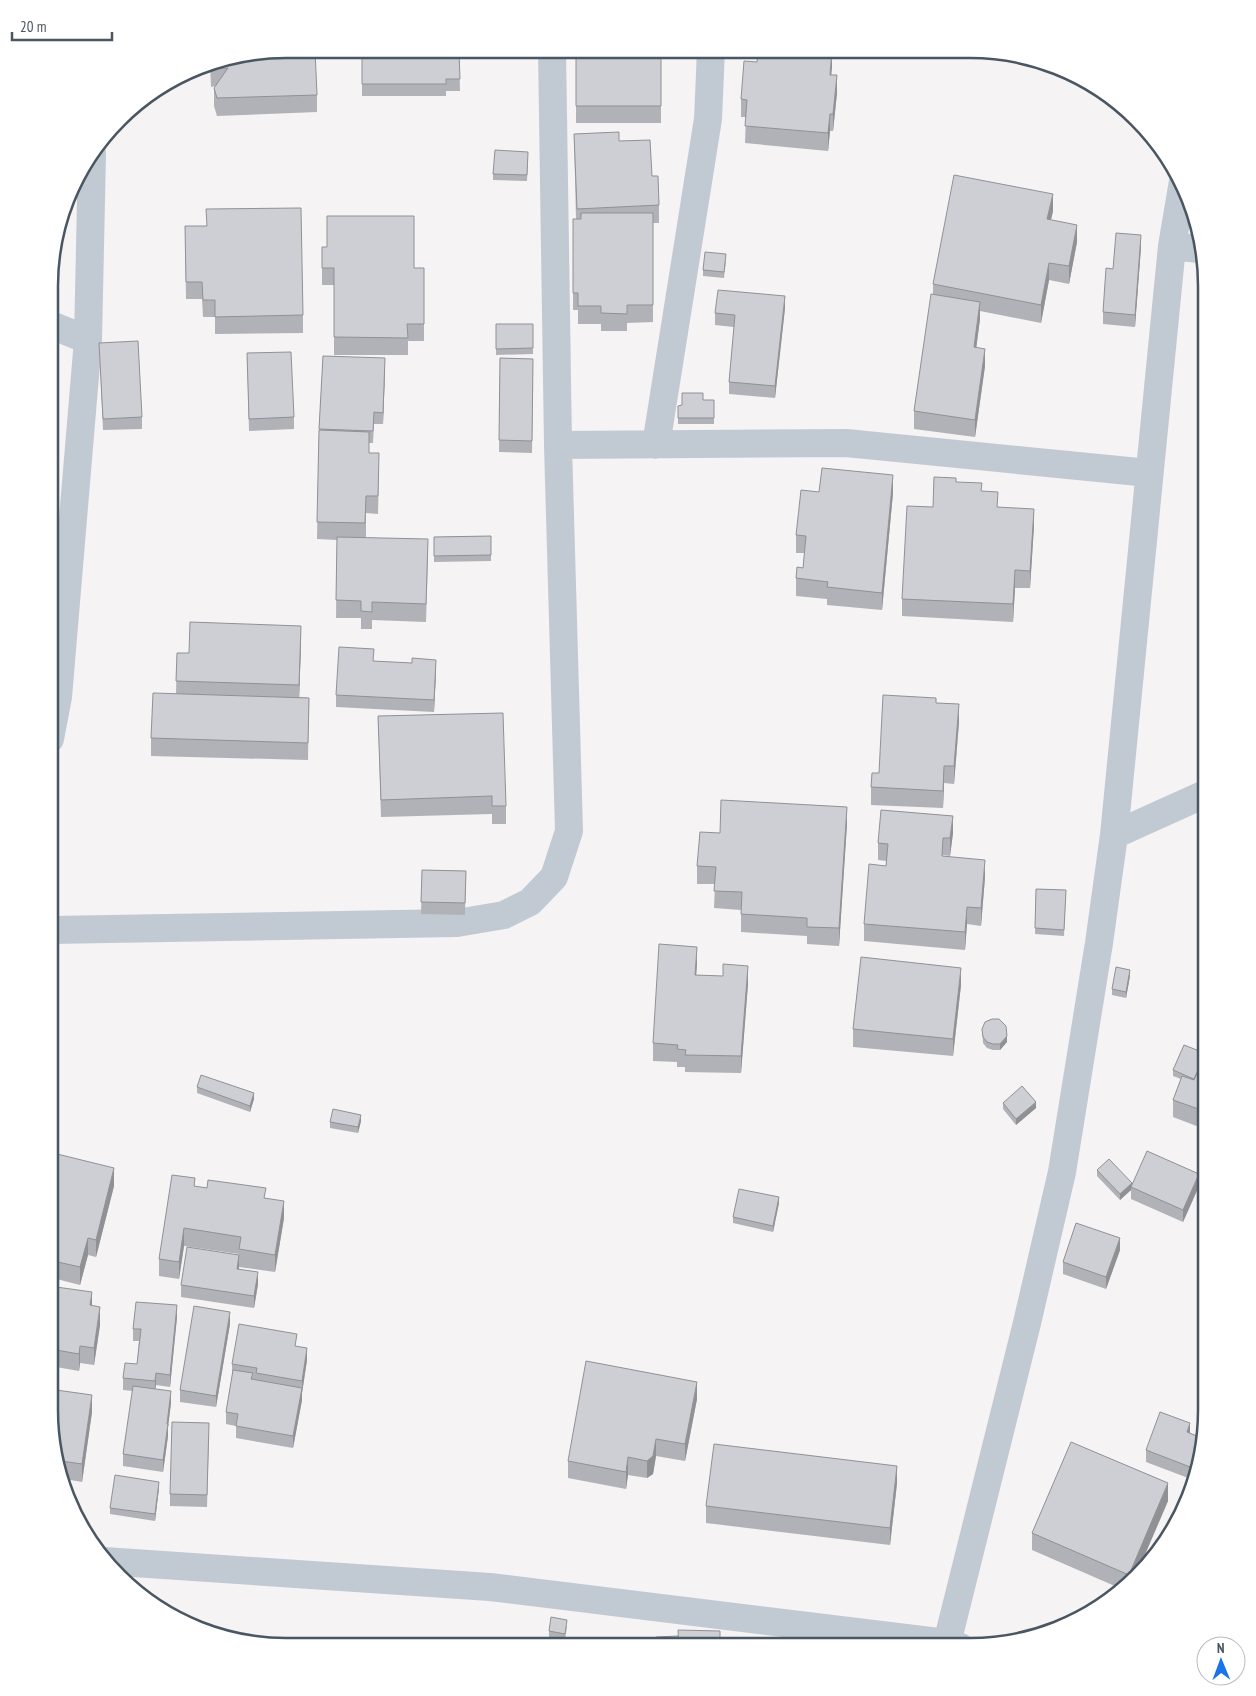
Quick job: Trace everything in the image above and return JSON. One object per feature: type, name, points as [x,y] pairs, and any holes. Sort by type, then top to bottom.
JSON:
[{"type":"street","points":[[58,930],[457,923],[504,915],[530,902],[554,877],[569,832],[558,445],[552,58]]},
{"type":"street","points":[[656,445],[708,120],[711,58]]},
{"type":"street","points":[[58,697],[88,340],[92,166]]},
{"type":"street","points":[[956,1638],[1062,1172],[1114,835],[1172,246],[1180,197]]},
{"type":"street","points":[[1172,246],[1195,248]]},
{"type":"street","points":[[58,328],[88,340]]},
{"type":"street","points":[[558,445],[846,443],[1149,473]]},
{"type":"street","points":[[1114,835],[1198,797]]},
{"type":"street","points":[[115,1562],[490,1587],[898,1638]]},
{"type":"building","points":[[315,58],[317,95],[217,98],[214,88],[228,68],[216,69],[256,59]]},
{"type":"building","points":[[362,58],[459,58],[460,79],[446,79],[446,84],[362,84]]},
{"type":"building","points":[[576,58],[661,58],[661,106],[576,106]]},
{"type":"building","points":[[757,58],[831,58],[830,75],[837,75],[833,114],[830,114],[828,133],[745,126],[747,100],[741,99],[744,61],[757,62]]},
{"type":"building","points":[[619,132],[619,141],[650,140],[652,176],[658,176],[659,205],[577,209],[574,134]]},
{"type":"building","points":[[495,150],[528,152],[527,175],[493,174]]},
{"type":"building","points":[[954,175],[1053,194],[1047,219],[1077,225],[1069,266],[1049,263],[1041,305],[933,284]]},
{"type":"building","points":[[301,208],[303,315],[215,317],[215,300],[203,300],[202,282],[186,282],[185,226],[207,226],[206,209]]},
{"type":"building","points":[[581,213],[653,213],[653,305],[627,305],[627,314],[601,313],[601,306],[578,306],[578,293],[573,293],[573,219],[581,219]]},
{"type":"building","points":[[327,216],[414,216],[414,268],[424,268],[424,324],[407,324],[408,338],[334,337],[334,268],[322,268],[322,247],[327,247]]},
{"type":"building","points":[[1116,233],[1141,235],[1135,315],[1103,312],[1106,268],[1113,269]]},
{"type":"building","points":[[705,252],[726,254],[724,272],[703,270]]},
{"type":"building","points":[[718,290],[785,296],[775,386],[729,382],[735,315],[715,313]]},
{"type":"building","points":[[931,294],[980,302],[974,347],[985,349],[975,420],[914,411]]},
{"type":"building","points":[[496,324],[533,324],[533,348],[496,349]]},
{"type":"building","points":[[138,341],[142,417],[103,419],[99,343]]},
{"type":"building","points":[[291,352],[294,417],[249,419],[247,353]]},
{"type":"building","points":[[323,356],[385,358],[383,413],[374,412],[373,431],[319,429]]},
{"type":"building","points":[[500,358],[533,359],[532,441],[499,440]]},
{"type":"building","points":[[682,393],[703,393],[703,400],[714,400],[714,418],[678,418],[678,406],[682,405]]},
{"type":"building","points":[[319,430],[369,432],[369,453],[379,453],[378,496],[366,496],[365,523],[317,522]]},
{"type":"building","points":[[822,468],[893,475],[882,593],[827,587],[828,582],[796,578],[797,567],[803,568],[806,536],[796,535],[801,490],[819,492]]},
{"type":"building","points":[[934,477],[956,478],[956,482],[982,483],[981,491],[998,492],[997,507],[1034,509],[1030,571],[1015,570],[1013,604],[902,599],[907,506],[933,507]]},
{"type":"building","points":[[491,536],[491,555],[434,556],[434,537]]},
{"type":"building","points":[[337,537],[428,539],[426,604],[372,602],[372,612],[361,611],[361,601],[336,600]]},
{"type":"building","points":[[190,622],[301,626],[299,685],[176,681],[177,653],[189,653]]},
{"type":"building","points":[[339,647],[374,649],[373,661],[412,663],[412,658],[436,660],[434,700],[336,695]]},
{"type":"building","points":[[153,693],[309,698],[308,743],[151,738]]},
{"type":"building","points":[[883,695],[936,698],[936,703],[959,704],[954,766],[944,766],[943,791],[871,787],[872,773],[879,773]]},
{"type":"building","points":[[503,713],[506,806],[492,806],[492,796],[381,800],[378,716]]},
{"type":"building","points":[[721,800],[847,807],[839,928],[807,927],[807,918],[741,914],[742,892],[714,891],[716,867],[697,866],[700,832],[720,833]]},
{"type":"building","points":[[881,810],[953,816],[950,838],[943,838],[942,856],[985,860],[981,908],[967,907],[965,932],[864,924],[869,864],[886,866],[888,844],[878,843]]},
{"type":"building","points":[[422,870],[466,871],[465,903],[421,902]]},
{"type":"building","points":[[1036,889],[1066,890],[1064,930],[1035,928]]},
{"type":"building","points":[[659,944],[697,947],[695,975],[723,976],[723,964],[748,966],[741,1056],[685,1055],[686,1050],[677,1049],[678,1045],[653,1043]]},
{"type":"building","points":[[861,957],[961,968],[953,1039],[853,1029]]},
{"type":"building","points":[[1116,967],[1130,970],[1126,992],[1112,989]]},
{"type":"building","points":[[999,1019],[1006,1026],[1007,1036],[1000,1044],[987,1042],[983,1037],[982,1029],[985,1022]]},
{"type":"building","points":[[1184,1045],[1198,1050],[1198,1070],[1194,1079],[1173,1070]]},
{"type":"building","points":[[1198,1070],[1198,1109],[1173,1100],[1182,1076],[1194,1080]]},
{"type":"building","points":[[201,1075],[254,1093],[250,1106],[197,1087]]},
{"type":"building","points":[[1022,1086],[1036,1102],[1016,1119],[1003,1103]]},
{"type":"building","points":[[333,1109],[361,1115],[358,1127],[330,1122]]},
{"type":"building","points":[[1147,1151],[1198,1174],[1183,1210],[1131,1187]]},
{"type":"building","points":[[58,1154],[114,1168],[96,1240],[88,1238],[80,1267],[58,1262]]},
{"type":"building","points":[[1109,1159],[1132,1183],[1120,1194],[1097,1170]]},
{"type":"building","points":[[172,1175],[195,1178],[194,1186],[207,1188],[208,1180],[266,1188],[264,1198],[284,1201],[275,1255],[239,1249],[241,1237],[184,1228],[179,1262],[159,1259]]},
{"type":"building","points":[[739,1189],[779,1197],[773,1226],[733,1217]]},
{"type":"building","points":[[1076,1223],[1120,1238],[1106,1277],[1063,1262]]},
{"type":"building","points":[[187,1247],[239,1255],[237,1269],[258,1272],[254,1296],[181,1285]]},
{"type":"building","points":[[58,1287],[92,1292],[90,1305],[100,1307],[94,1348],[80,1346],[79,1354],[58,1350]]},
{"type":"building","points":[[136,1302],[177,1305],[170,1375],[156,1373],[155,1381],[123,1378],[125,1363],[137,1364],[141,1329],[133,1329]]},
{"type":"building","points":[[194,1306],[230,1312],[216,1396],[180,1390]]},
{"type":"building","points":[[239,1324],[297,1334],[295,1346],[307,1348],[302,1381],[256,1373],[257,1368],[232,1364]]},
{"type":"building","points":[[586,1361],[697,1382],[685,1444],[656,1439],[653,1456],[647,1461],[628,1457],[626,1472],[568,1461]]},
{"type":"building","points":[[233,1370],[253,1373],[251,1379],[302,1388],[293,1436],[236,1426],[238,1414],[226,1412]]},
{"type":"building","points":[[133,1386],[171,1391],[163,1460],[123,1454]]},
{"type":"building","points":[[58,1390],[92,1395],[82,1464],[63,1461],[59,1440]]},
{"type":"building","points":[[1160,1412],[1190,1423],[1187,1432],[1197,1436],[1191,1467],[1146,1450]]},
{"type":"building","points":[[172,1422],[209,1423],[207,1495],[170,1494]]},
{"type":"building","points":[[1071,1442],[1168,1483],[1129,1575],[1032,1533]]},
{"type":"building","points":[[714,1444],[897,1466],[890,1528],[706,1506]]},
{"type":"building","points":[[115,1475],[159,1482],[155,1514],[110,1508]]},
{"type":"building","points":[[551,1617],[567,1620],[565,1634],[549,1631]]},
{"type":"building","points":[[678,1630],[720,1631],[720,1638],[678,1638]]},
{"type":"building","points":[[678,1636],[678,1638],[656,1638]]}]
